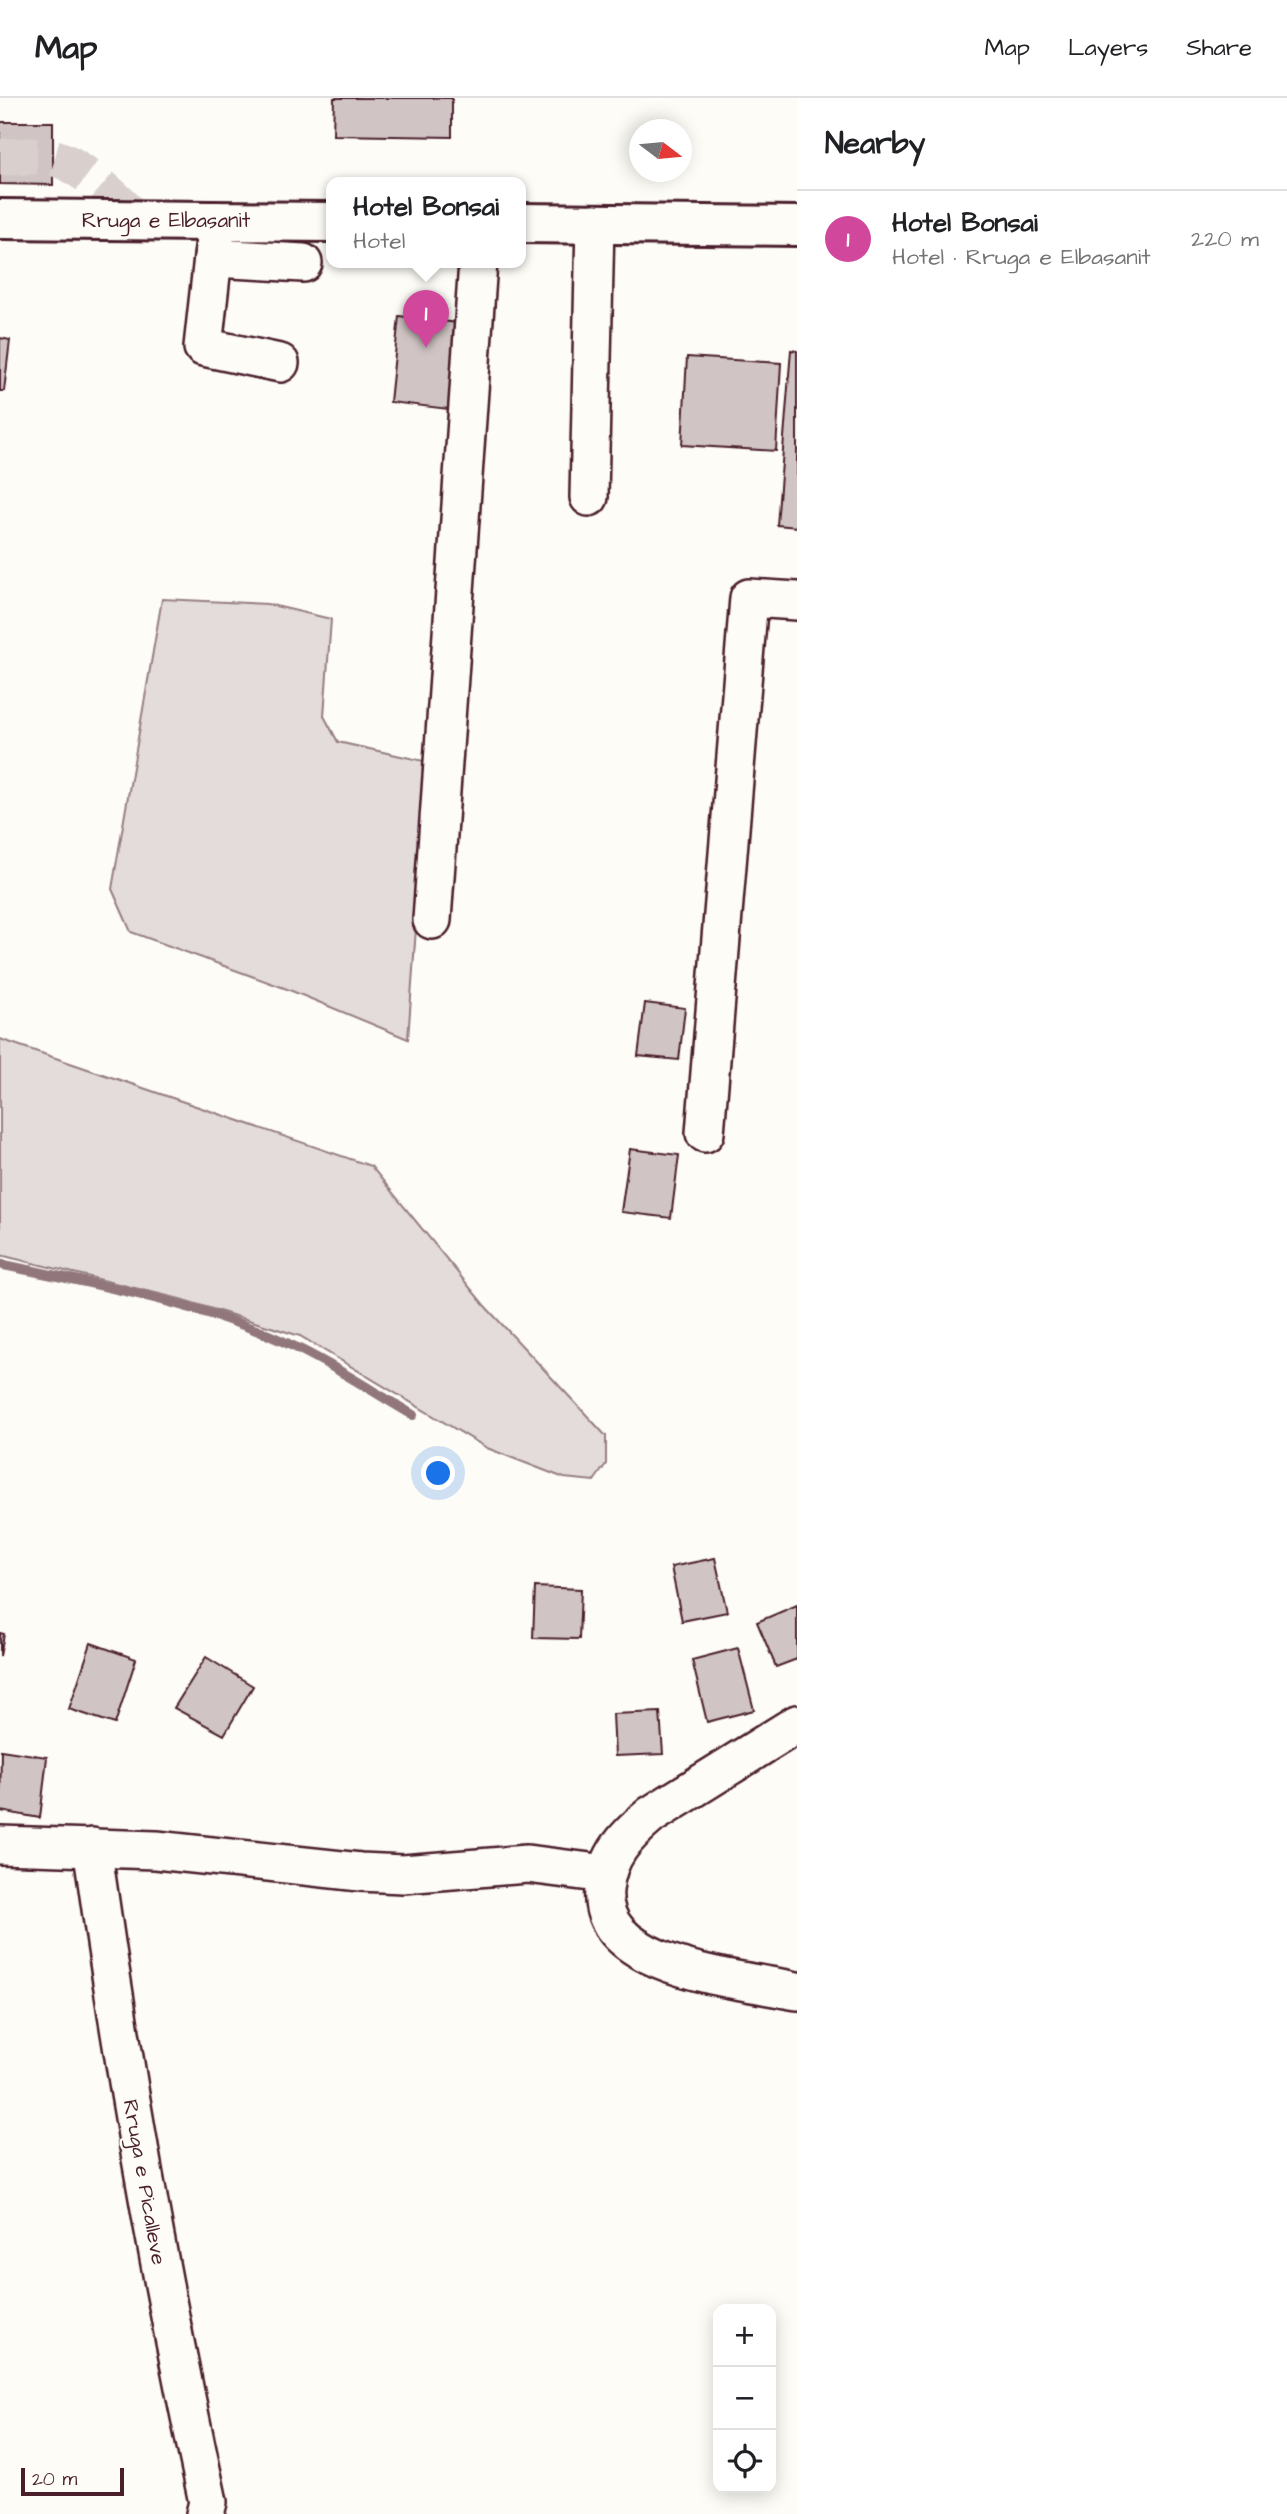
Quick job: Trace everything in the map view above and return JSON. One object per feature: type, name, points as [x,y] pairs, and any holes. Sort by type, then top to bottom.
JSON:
[{"type":"main road","name":"Rruga e Elbasanit","points":[[0,219],[215,239],[326,223]]},
{"type":"main road","points":[[526,223],[797,226]]},
{"type":"street","points":[[589,497],[595,223]]},
{"type":"street","points":[[281,363],[203,347],[215,239],[303,263]]},
{"type":"street","points":[[432,920],[478,268]]},
{"type":"street","points":[[705,1133],[749,598],[797,601]]},
{"type":"street","points":[[797,1724],[651,1815],[630,1833],[614,1852],[606,1874],[603,1898],[610,1922],[625,1941],[644,1954],[668,1963],[797,1991]]},
{"type":"street","points":[[0,1845],[156,1850],[360,1872],[403,1874],[527,1864],[606,1874]]},
{"type":"street","name":"Rruga e Picalleve","points":[[92,1847],[118,2033],[175,2349],[208,2502],[205,2514]]},
{"type":"shaded area","points":[[162,599],[267,604],[331,619],[324,716],[338,742],[428,762],[408,1039],[287,989],[131,932],[112,889]]},
{"type":"shaded area","points":[[0,1039],[371,1166],[484,1305],[606,1436],[606,1464],[594,1481],[564,1478],[487,1448],[300,1336],[180,1299],[0,1255]]},
{"type":"building","points":[[334,98],[452,98],[452,137],[333,135]]},
{"type":"building","points":[[0,122],[53,122],[53,185],[0,184]]},
{"type":"building","points":[[399,316],[458,323],[448,409],[390,402]]},
{"type":"building","points":[[0,338],[10,340],[4,391],[0,391]]},
{"type":"building","points":[[791,350],[797,351],[797,527],[777,525]]},
{"type":"building","points":[[687,357],[781,363],[776,451],[682,445]]},
{"type":"building","points":[[645,1003],[685,1008],[679,1060],[638,1056]]},
{"type":"building","points":[[630,1149],[679,1155],[671,1218],[621,1212]]},
{"type":"building","points":[[715,1558],[727,1612],[682,1621],[671,1567]]},
{"type":"building","points":[[535,1587],[581,1589],[579,1639],[533,1638]]},
{"type":"building","points":[[797,1605],[797,1659],[776,1667],[757,1622]]},
{"type":"building","points":[[0,1633],[4,1634],[0,1656]]},
{"type":"building","points":[[91,1643],[136,1659],[115,1724],[69,1709]]},
{"type":"building","points":[[738,1648],[754,1710],[707,1722],[692,1660]]},
{"type":"building","points":[[206,1657],[253,1686],[224,1735],[174,1708]]},
{"type":"building","points":[[660,1712],[663,1754],[615,1756],[613,1714]]},
{"type":"building","points":[[1,1750],[47,1757],[40,1818],[0,1811]]},
{"type":"waterway","points":[[0,1264],[149,1297],[259,1331],[323,1362],[413,1415]]},
{"type":"tunnel","points":[[0,157],[42,156],[66,162],[99,184],[137,220]]},
{"type":"place","name":"Hotel Bonsai","points":[[426,348]]}]
